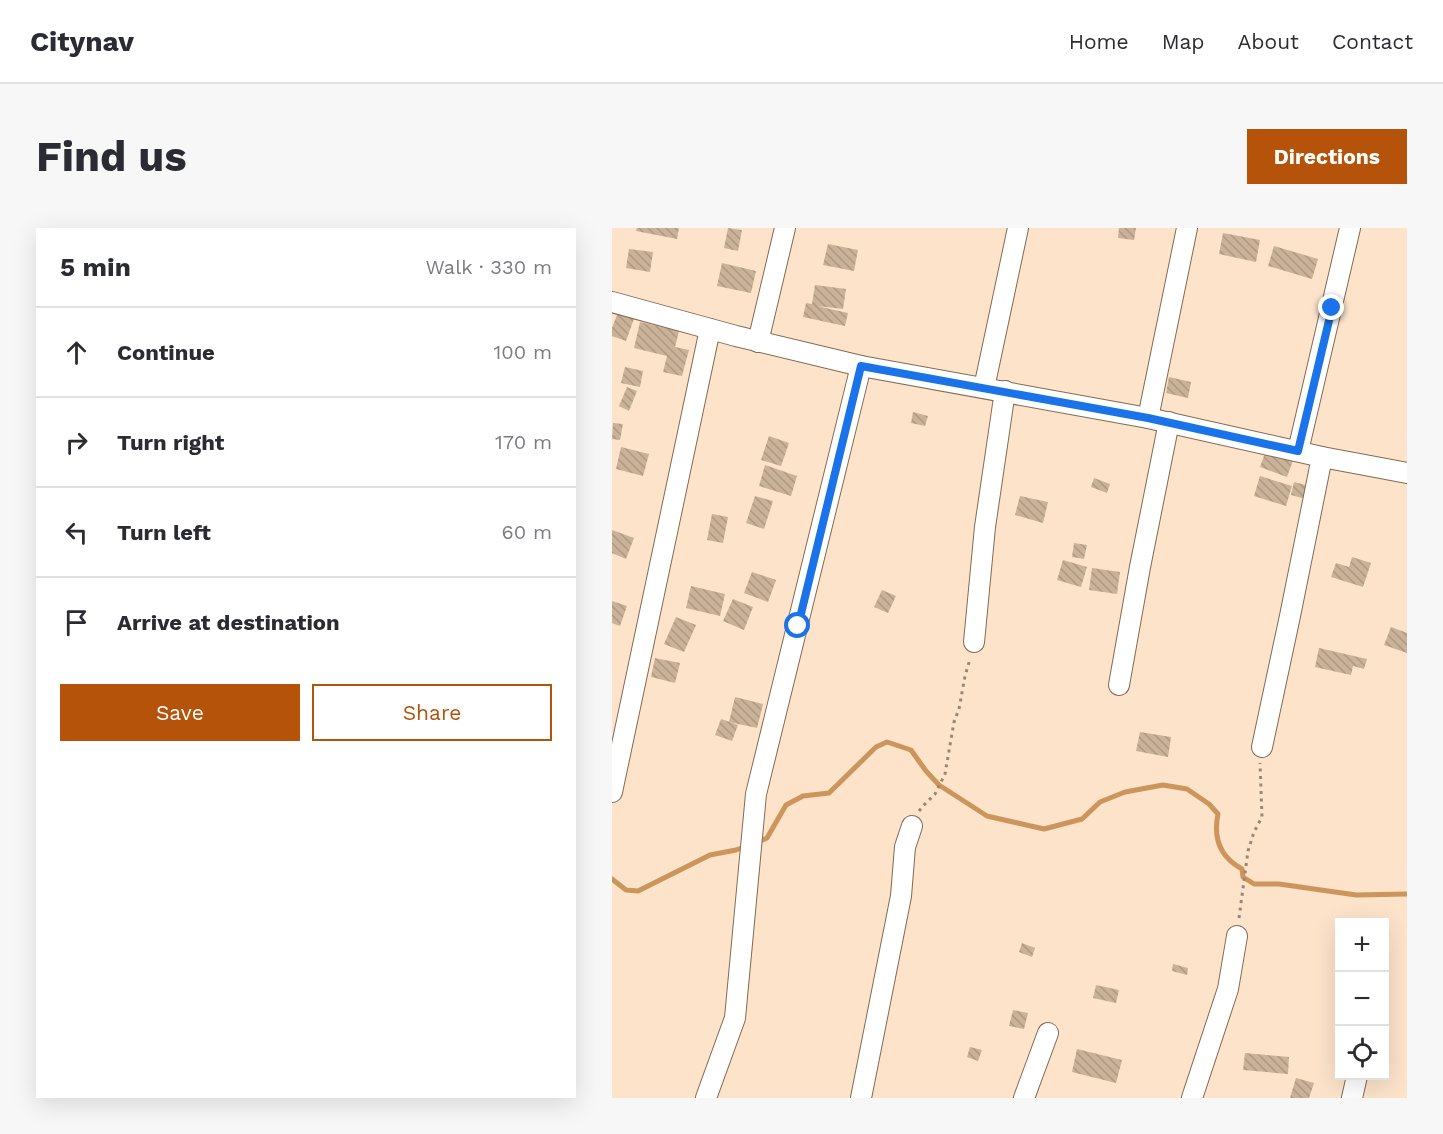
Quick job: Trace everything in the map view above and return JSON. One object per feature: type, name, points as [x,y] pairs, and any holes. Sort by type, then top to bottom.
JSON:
[{"type":"street","points":[[758,342],[785,228]]},
{"type":"street","points":[[984,388],[1018,228]]},
{"type":"street","points":[[1148,418],[1187,228]]},
{"type":"street","points":[[1298,451],[1350,228]]},
{"type":"street","points":[[612,302],[710,330],[861,366],[1169,422],[1322,457],[1407,473]]},
{"type":"street","points":[[612,792],[710,330]]},
{"type":"street","points":[[706,1098],[735,1018],[756,794],[861,366]]},
{"type":"street","points":[[974,642],[985,527],[1005,391]]},
{"type":"street","points":[[1119,685],[1169,422]]},
{"type":"street","points":[[1262,747],[1322,457]]},
{"type":"street","points":[[861,1098],[901,896],[905,847],[912,826]]},
{"type":"street","points":[[1192,1098],[1228,989],[1237,936]]},
{"type":"street","points":[[1024,1098],[1048,1033]]},
{"type":"street","points":[[1352,1098],[1356,1080]]},
{"type":"path","points":[[912,826],[924,805],[935,794],[945,774],[954,723],[974,642]]},
{"type":"path","points":[[1237,936],[1248,851],[1262,817],[1260,777],[1262,747]]},
{"type":"building","points":[[637,228],[679,228],[677,239],[636,231]]},
{"type":"building","points":[[728,228],[742,230],[738,251],[724,248]]},
{"type":"building","points":[[1119,228],[1136,228],[1134,240],[1118,238]]},
{"type":"building","points":[[1223,233],[1260,240],[1256,262],[1219,254]]},
{"type":"building","points":[[828,244],[858,250],[854,271],[823,265]]},
{"type":"building","points":[[1274,246],[1318,259],[1312,279],[1268,266]]},
{"type":"building","points":[[629,249],[653,252],[650,272],[626,268]]},
{"type":"building","points":[[722,263],[756,271],[751,293],[717,286]]},
{"type":"building","points":[[815,285],[846,289],[843,309],[817,306],[848,313],[845,326],[803,317],[806,303],[812,304]]},
{"type":"building","points":[[620,307],[636,313],[626,341],[612,336],[612,328]]},
{"type":"building","points":[[640,322],[679,331],[675,347],[689,350],[682,376],[663,372],[667,356],[634,348]]},
{"type":"building","points":[[625,367],[643,371],[640,387],[621,383]]},
{"type":"building","points":[[1169,377],[1191,382],[1188,398],[1166,393]]},
{"type":"building","points":[[627,387],[637,391],[629,411],[619,406]]},
{"type":"building","points":[[913,412],[928,416],[925,426],[911,423]]},
{"type":"building","points":[[613,423],[623,424],[620,440],[612,439]]},
{"type":"building","points":[[769,436],[789,443],[781,466],[761,460]]},
{"type":"building","points":[[1268,445],[1295,455],[1287,477],[1260,467]]},
{"type":"building","points":[[621,447],[649,454],[643,476],[616,469]]},
{"type":"building","points":[[765,465],[797,476],[791,496],[759,486]]},
{"type":"building","points":[[1260,476],[1292,486],[1286,506],[1254,496]]},
{"type":"building","points":[[1094,478],[1110,484],[1107,493],[1091,487]]},
{"type":"building","points":[[1294,482],[1313,487],[1309,500],[1291,495]]},
{"type":"building","points":[[755,496],[773,501],[764,529],[746,523]]},
{"type":"building","points":[[1020,496],[1048,502],[1043,523],[1015,515]]},
{"type":"building","points":[[712,514],[728,517],[723,543],[707,540]]},
{"type":"building","points":[[612,530],[634,538],[626,559],[612,553]]},
{"type":"building","points":[[1074,543],[1087,545],[1084,559],[1072,557]]},
{"type":"building","points":[[1352,557],[1371,563],[1363,587],[1331,577],[1336,563],[1349,567]]},
{"type":"building","points":[[1063,560],[1087,567],[1081,587],[1057,580]]},
{"type":"building","points":[[1092,568],[1120,572],[1117,594],[1089,590]]},
{"type":"building","points":[[752,572],[776,580],[768,602],[744,593]]},
{"type":"building","points":[[691,586],[725,594],[720,616],[686,608]]},
{"type":"building","points":[[882,590],[896,596],[888,613],[874,607]]},
{"type":"building","points":[[733,599],[753,607],[744,630],[723,621]]},
{"type":"building","points":[[612,601],[627,606],[620,626],[612,623]]},
{"type":"building","points":[[676,617],[696,625],[684,652],[664,644]]},
{"type":"building","points":[[1391,627],[1407,633],[1407,653],[1384,645]]},
{"type":"building","points":[[1319,648],[1367,659],[1364,669],[1353,666],[1351,675],[1315,667]]},
{"type":"building","points":[[655,658],[680,663],[675,683],[651,677]]},
{"type":"building","points":[[735,697],[763,704],[757,728],[729,722]]},
{"type":"building","points":[[721,719],[738,725],[732,741],[715,735]]},
{"type":"building","points":[[1140,732],[1171,737],[1168,757],[1136,751]]},
{"type":"building","points":[[1022,943],[1035,948],[1032,957],[1019,952]]},
{"type":"building","points":[[1173,964],[1188,968],[1187,975],[1172,971]]},
{"type":"building","points":[[1096,985],[1119,990],[1116,1003],[1093,998]]},
{"type":"building","points":[[1013,1010],[1028,1013],[1024,1029],[1009,1026]]},
{"type":"building","points":[[970,1047],[982,1050],[978,1061],[967,1057]]},
{"type":"building","points":[[1077,1049],[1122,1060],[1116,1083],[1072,1072]]},
{"type":"building","points":[[1245,1053],[1289,1057],[1288,1074],[1243,1070]]},
{"type":"building","points":[[1296,1078],[1314,1083],[1309,1098],[1290,1098]]},
{"type":"waterway","points":[[756,843],[767,838],[786,805],[803,796],[829,793],[876,747],[887,742],[911,750],[939,785],[987,816],[1044,829],[1082,819],[1100,802],[1125,792],[1163,785],[1187,789],[1209,804],[1218,814],[1218,839],[1223,853],[1242,869],[1243,877],[1254,884],[1279,884],[1356,895],[1407,894]]},
{"type":"waterway","points":[[612,879],[626,890],[638,891],[710,855],[747,846]]},
{"type":"route","points":[[798,626],[861,366],[1148,418],[1298,451],[1332,308]]}]
